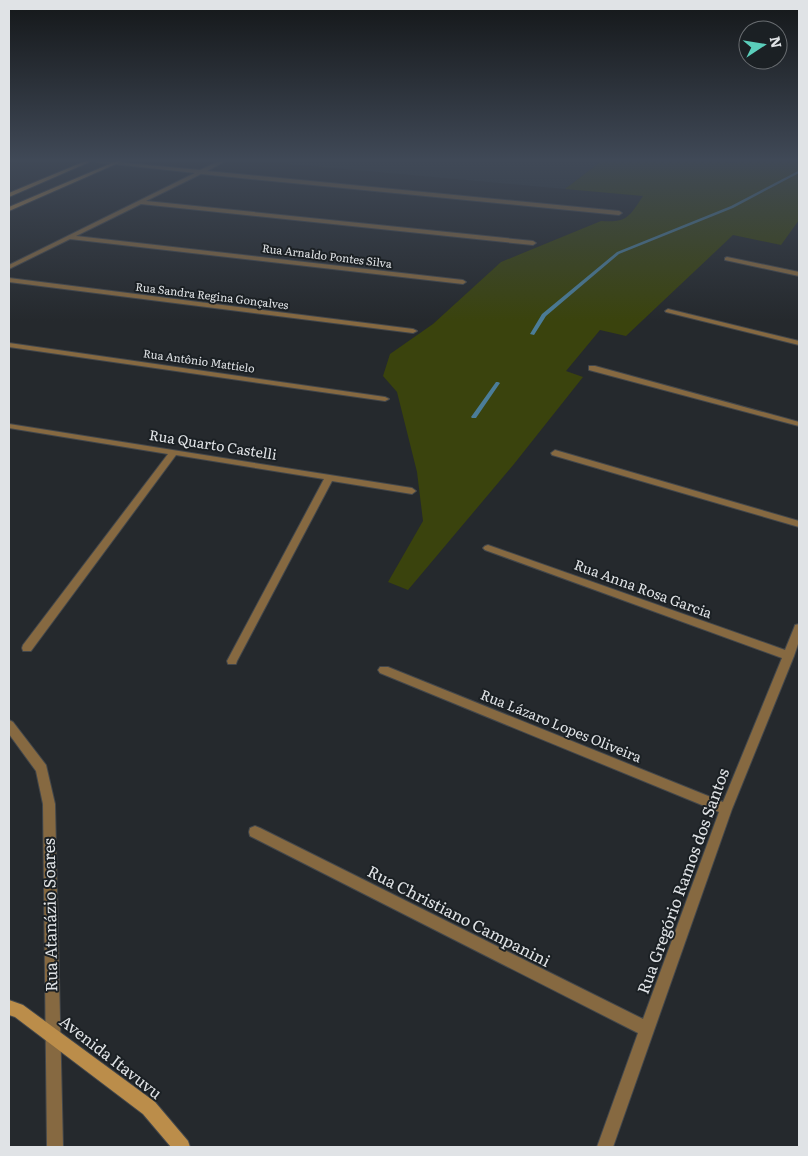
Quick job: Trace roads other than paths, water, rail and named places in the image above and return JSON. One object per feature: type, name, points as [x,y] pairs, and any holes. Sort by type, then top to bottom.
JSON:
[{"type":"main road","name":"Avenida Itavuvu","points":[[9,1008],[18,1010],[52,1034],[149,1108],[182,1147]]},
{"type":"street","points":[[9,267],[115,214]]},
{"type":"street","points":[[254,214],[533,243]]},
{"type":"street","name":"Rua Arnaldo Pontes Silva","points":[[69,237],[463,282]]},
{"type":"street","points":[[727,259],[799,274]]},
{"type":"street","name":"Rua Sandra Regina Gonçalves","points":[[9,280],[413,331]]},
{"type":"street","points":[[668,311],[799,343]]},
{"type":"street","name":"Rua Antônio Mattielo","points":[[9,345],[385,399]]},
{"type":"street","points":[[592,368],[799,424]]},
{"type":"street","name":"Rua Quarto Castelli","points":[[9,426],[412,492]]},
{"type":"street","points":[[27,648],[173,453]]},
{"type":"street","points":[[555,453],[799,524]]},
{"type":"street","points":[[232,661],[329,478]]},
{"type":"street","name":"Rua Anna Rosa Garcia","points":[[488,548],[789,656]]},
{"type":"street","name":"Rua Gregório Ramos dos Santos","points":[[605,1147],[726,809],[799,628]]},
{"type":"street","name":"Rua Lázaro Lopes Oliveira","points":[[384,670],[726,809]]},
{"type":"street","name":"Rua Atanázio Soares","points":[[9,725],[42,769],[49,804],[55,1147]]},
{"type":"street","name":"Rua Christiano Campanini","points":[[255,832],[648,1030]]},
{"type":"waterway","points":[[532,334],[544,315],[618,253],[715,214]]},
{"type":"waterway","points":[[474,417],[498,383]]}]
